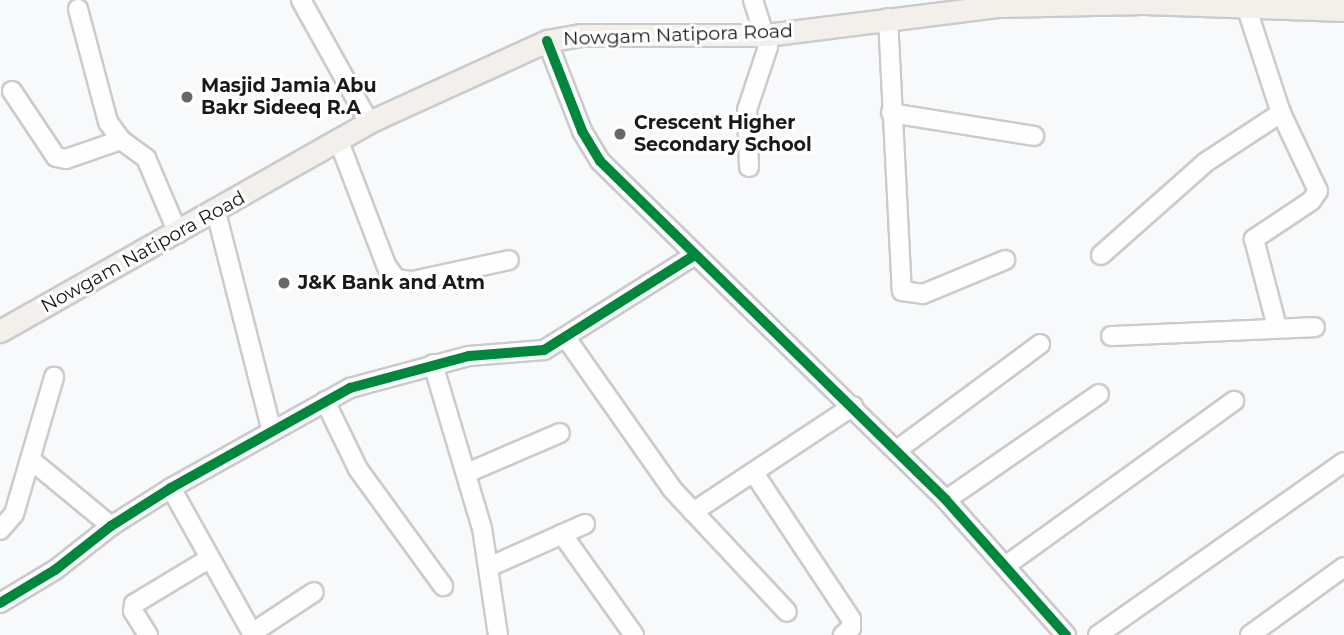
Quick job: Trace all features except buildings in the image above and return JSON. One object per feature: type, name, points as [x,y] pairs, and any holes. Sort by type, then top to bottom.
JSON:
[{"type":"main road","name":"Nowgam Natipora Road","points":[[0,331],[216,212],[369,122],[547,41],[581,34],[766,35],[999,6],[1246,4],[1344,10]]},
{"type":"street","points":[[301,0],[369,122]]},
{"type":"street","points":[[749,167],[747,110],[766,55],[766,35],[753,0]]},
{"type":"street","points":[[1246,4],[1281,113],[1318,191],[1311,201],[1254,239],[1277,327]]},
{"type":"street","points":[[78,9],[107,122],[121,141],[146,158],[178,233]]},
{"type":"street","points":[[888,18],[902,291],[923,294],[1005,260]]},
{"type":"street","points":[[547,41],[582,131],[600,161],[802,362],[853,406],[897,450],[1008,564],[1066,635]]},
{"type":"street","points":[[12,91],[56,157],[66,159],[121,141]]},
{"type":"street","points":[[891,113],[1034,136]]},
{"type":"street","points":[[1101,256],[1206,162],[1281,113]]},
{"type":"street","points":[[338,139],[386,265],[396,279],[413,281],[509,260]]},
{"type":"street","points":[[216,212],[272,431]]},
{"type":"street","points":[[0,603],[55,570],[111,526],[171,488],[325,401],[351,388],[433,364],[469,356],[529,354],[566,338],[695,255]]},
{"type":"street","points":[[1111,337],[1315,327]]},
{"type":"street","points":[[566,338],[650,461],[787,612]]},
{"type":"street","points":[[897,450],[1040,344]]},
{"type":"street","points":[[433,364],[467,472],[491,566],[498,635]]},
{"type":"street","points":[[0,530],[14,514],[54,377]]},
{"type":"street","points":[[946,500],[1099,394]]},
{"type":"street","points":[[325,401],[358,469],[443,586]]},
{"type":"street","points":[[1008,564],[1234,401]]},
{"type":"street","points":[[694,512],[853,406]]},
{"type":"street","points":[[467,472],[559,433]]},
{"type":"street","points":[[31,460],[111,526]]},
{"type":"street","points":[[1098,635],[1344,462]]},
{"type":"street","points":[[754,473],[851,619],[851,628],[843,635]]},
{"type":"street","points":[[171,488],[207,560],[252,634],[314,592]]},
{"type":"street","points":[[491,566],[585,524]]},
{"type":"street","points":[[562,534],[634,635]]},
{"type":"street","points":[[148,635],[134,611],[134,604],[207,560]]},
{"type":"street","points":[[1250,635],[1344,567]]},
{"type":"cycle path","points":[[547,41],[582,131],[600,161],[946,500],[1066,635]]},
{"type":"cycle path","points":[[0,603],[55,570],[111,526],[171,488],[350,388],[469,356],[544,350],[695,255]]},
{"type":"place","name":"Masjid Jamia Abu Bakr Sideeq R.A","points":[[187,97]]},
{"type":"place","name":"Crescent Higher Secondary School","points":[[620,134]]},
{"type":"place","name":"J&K Bank and Atm","points":[[284,283]]}]
